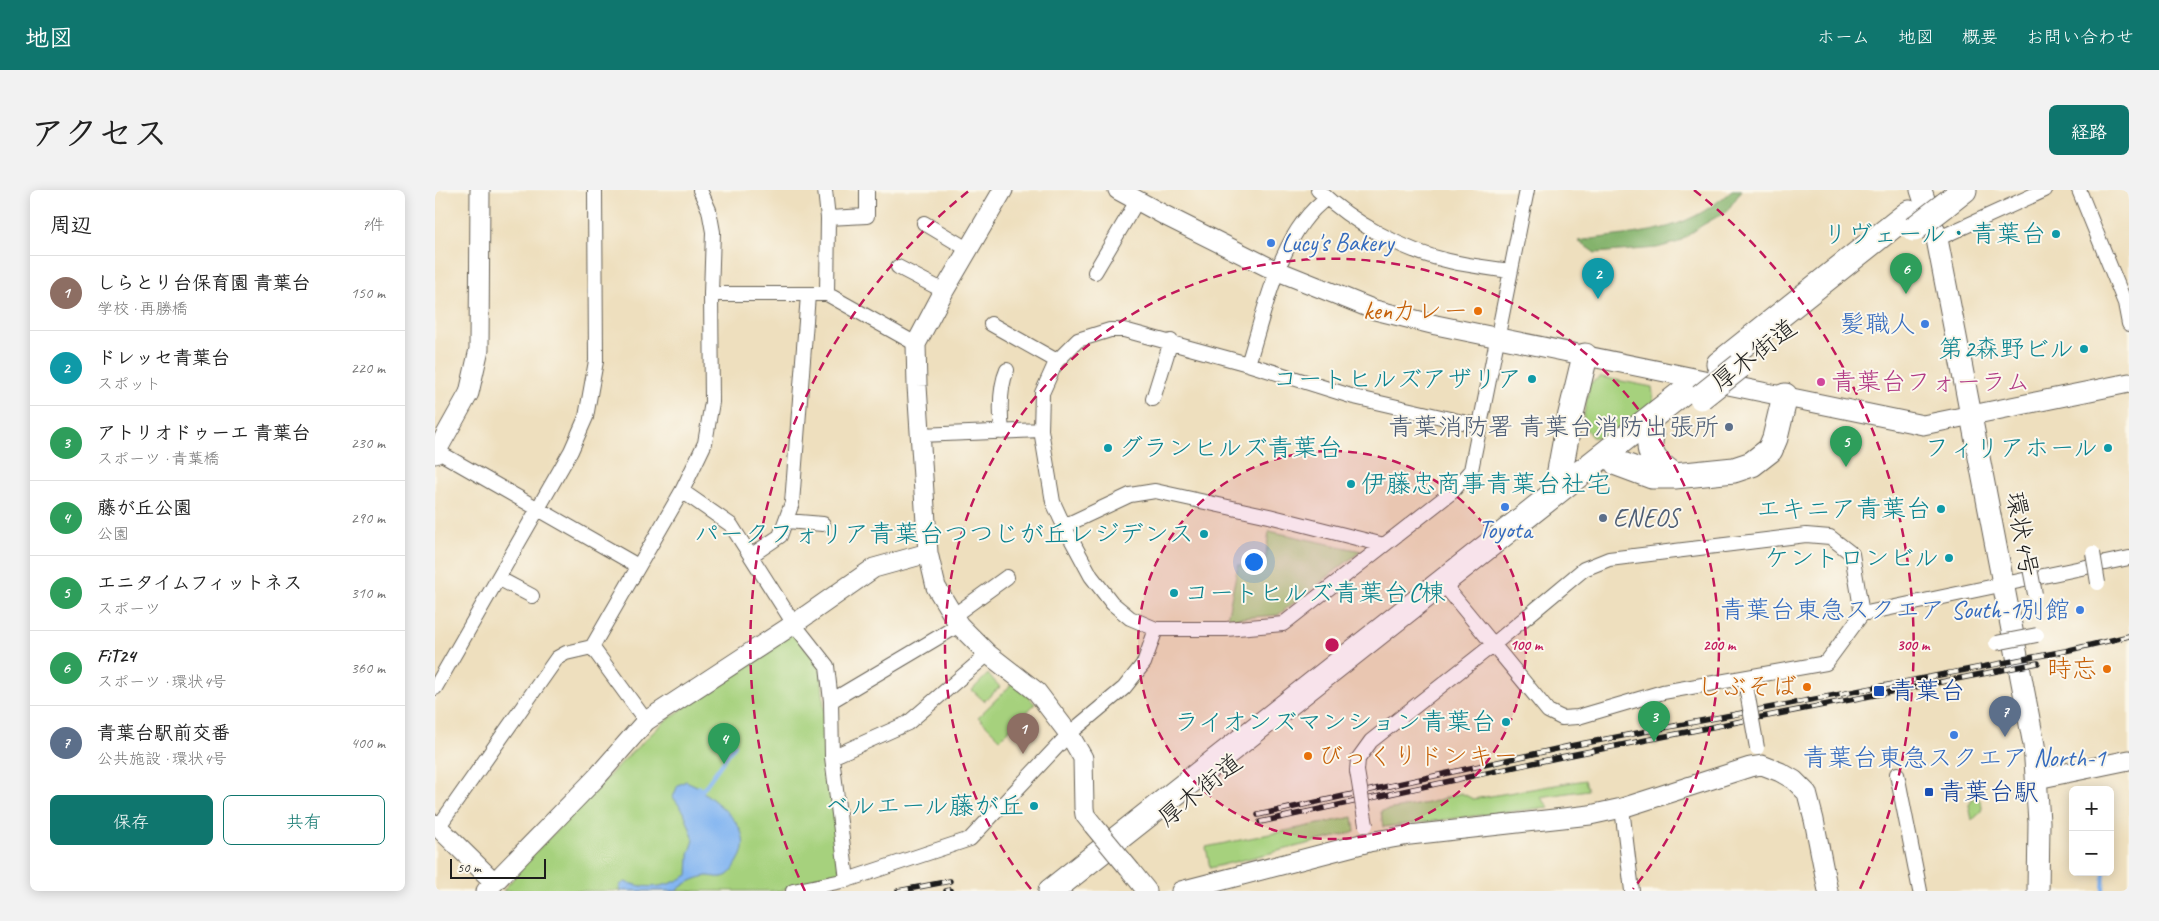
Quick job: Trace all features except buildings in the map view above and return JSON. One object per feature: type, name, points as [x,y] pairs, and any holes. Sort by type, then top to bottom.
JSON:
[{"type":"highway","name":"厚木街道","points":[[1074,891],[1451,592],[1615,455],[1911,221],[1949,195]]},
{"type":"highway","points":[[1556,492],[1569,422],[1585,356]]},
{"type":"highway","name":"厚木街道","points":[[1051,891],[1556,492],[1615,455],[1651,436],[1691,395]]},
{"type":"highway","points":[[1569,422],[1570,432],[1583,448],[1615,455],[1652,476],[1675,476],[1734,470],[1752,464],[1769,450],[1775,438],[1785,396]]},
{"type":"highway","points":[[1651,436],[1649,450],[1653,458],[1675,476]]},
{"type":"main road","name":"環状4号","points":[[1921,190],[1937,239],[2034,745],[2039,822],[2038,891]]},
{"type":"street","points":[[480,190],[479,349],[469,393],[436,452],[638,566]]},
{"type":"street","points":[[435,688],[571,451],[586,417],[596,361],[595,190]]},
{"type":"street","points":[[700,190],[709,210],[713,232],[711,294],[712,402],[705,443],[682,491],[592,648],[566,653],[557,658],[437,825],[490,887],[596,778],[646,721],[794,624],[875,568],[928,553]]},
{"type":"street","points":[[825,190],[828,218],[827,294]]},
{"type":"street","points":[[828,218],[867,216],[867,190]]},
{"type":"street","points":[[1003,190],[944,291],[916,344],[928,553],[936,587],[956,620],[987,654],[1037,692],[1069,734],[1083,758],[1085,815],[1147,891]]},
{"type":"street","points":[[1118,190],[1278,271],[1375,310],[1497,338],[1923,425],[2129,383]]},
{"type":"street","points":[[1479,426],[1354,397],[1135,332],[1110,330],[1078,340],[1057,361],[1043,393],[1041,430],[1053,502],[1064,526],[1091,576],[1112,603],[1130,618],[1156,629],[1225,629],[1283,624],[1452,492],[1471,470],[1527,190]]},
{"type":"street","points":[[1937,239],[2045,190]]},
{"type":"street","points":[[2079,190],[2125,302],[2129,324]]},
{"type":"street","points":[[1248,364],[1278,271],[1291,239],[1322,194],[1338,208],[1384,236],[1422,252],[1449,261],[1510,271]]},
{"type":"street","points":[[1095,272],[1137,201]]},
{"type":"street","points":[[924,223],[969,250]]},
{"type":"street","points":[[898,267],[944,291]]},
{"type":"street","points":[[711,294],[827,294],[916,344]]},
{"type":"street","points":[[752,555],[780,536],[792,503],[807,294]]},
{"type":"street","points":[[991,324],[1057,361]]},
{"type":"street","points":[[1153,399],[1171,342]]},
{"type":"street","points":[[1002,432],[1001,400],[1004,376],[1007,370]]},
{"type":"street","points":[[920,435],[1041,430]]},
{"type":"street","points":[[682,491],[731,525],[752,555],[794,624],[827,666],[831,702],[833,757],[847,880]]},
{"type":"street","points":[[1064,526],[1130,495],[1155,491],[1269,516],[1385,545]]},
{"type":"street","points":[[787,521],[823,524]]},
{"type":"street","points":[[1368,833],[1357,771],[1358,759],[1371,741],[1494,644],[1584,569],[1609,558],[1806,535],[1829,537],[1851,554],[1863,614]]},
{"type":"street","points":[[2093,553],[2098,583]]},
{"type":"street","points":[[1451,592],[1548,711],[1562,718],[1578,717],[1663,692],[1745,682],[1826,663],[1863,614],[2129,558]]},
{"type":"street","points":[[2029,563],[2035,594]]},
{"type":"street","points":[[831,702],[956,620],[1007,577]]},
{"type":"street","points":[[498,578],[532,596]]},
{"type":"street","points":[[793,891],[847,880],[970,838],[1069,734],[1124,688],[1143,663],[1156,629]]},
{"type":"street","points":[[1995,643],[2037,636]]},
{"type":"street","points":[[592,648],[646,721]]},
{"type":"street","points":[[833,757],[908,723],[987,654]]},
{"type":"street","points":[[1745,682],[1760,757],[1795,780],[1807,793],[1828,891]]},
{"type":"street","points":[[1181,891],[1368,833],[1410,835],[1591,816],[1750,767],[1760,757]]},
{"type":"street","points":[[2037,779],[2129,760]]},
{"type":"street","points":[[1897,774],[1920,891]]},
{"type":"street","points":[[1622,808],[1632,891]]},
{"type":"green space","points":[[1732,190],[1742,190],[1727,211],[1701,226],[1679,242],[1657,248],[1595,253],[1578,241],[1641,233],[1677,224],[1713,205]]},
{"type":"green space","points":[[1601,377],[1652,387],[1654,402],[1609,438],[1592,437],[1582,424],[1590,383]]},
{"type":"green space","points":[[1269,531],[1361,551],[1278,615],[1227,619],[1238,565],[1265,564]]},
{"type":"green space","points":[[792,632],[821,667],[829,771],[841,878],[777,891],[503,891],[530,858],[627,757],[664,722]]},
{"type":"green space","points":[[988,674],[1000,687],[984,701],[972,690]]},
{"type":"green space","points":[[1014,682],[1035,704],[1000,739],[978,717]]},
{"type":"green space","points":[[1585,780],[1588,790],[1540,797],[1549,807],[1383,827],[1381,811],[1428,803],[1461,793],[1473,799]]},
{"type":"green space","points":[[1974,797],[1978,798],[1982,808],[1980,813],[1972,820],[1969,805]]},
{"type":"green space","points":[[1353,817],[1355,832],[1210,868],[1206,847]]},
{"type":"water","points":[[686,781],[699,787],[735,821],[743,840],[743,850],[735,866],[725,876],[698,878],[676,891],[620,891],[620,885],[625,882],[650,887],[672,883],[688,875],[689,855],[694,840],[684,812],[673,797],[678,785]]},
{"type":"waterway","points":[[699,787],[702,791],[735,745]]},
{"type":"waterway","points":[[2103,891],[2104,876]]},
{"type":"railway","points":[[1258,815],[1570,746],[2065,651],[2129,636]]},
{"type":"railway","points":[[1751,713],[1752,719],[2038,663]]},
{"type":"railway","points":[[1260,822],[1561,757],[1752,719],[1750,711]]},
{"type":"railway","points":[[898,891],[950,881]]},
{"type":"railway","points":[[946,891],[950,890]]},
{"type":"place","name":"リヴェール・青葉台","points":[[2056,234]]},
{"type":"place","name":"Lucy's Bakery","points":[[1271,243]]},
{"type":"place","name":"FiT24","points":[[1906,294]]},
{"type":"place","name":"ドレッセ青葉台","points":[[1598,299]]},
{"type":"place","name":"kenカレー","points":[[1478,311]]},
{"type":"place","name":"髪職人","points":[[1925,324]]},
{"type":"place","name":"第2森野ビル","points":[[2084,349]]},
{"type":"place","name":"コートヒルズアザリア","points":[[1532,379]]},
{"type":"place","name":"青葉台フォーラム","points":[[1821,382]]},
{"type":"place","name":"青葉消防署 青葉台消防出張所","points":[[1729,427]]},
{"type":"place","name":"グランヒルズ青葉台","points":[[1108,448]]},
{"type":"place","name":"フィリアホール","points":[[2108,448]]},
{"type":"place","name":"エニタイムフィットネス","points":[[1846,467]]},
{"type":"place","name":"伊藤忠商事青葉台社宅","points":[[1351,484]]},
{"type":"place","name":"Toyota","points":[[1505,507]]},
{"type":"place","name":"エキニア青葉台","points":[[1941,509]]},
{"type":"place","name":"ENEOS","points":[[1603,518]]},
{"type":"place","name":"パークフォリア青葉台つつじが丘レジデンス","points":[[1204,534]]},
{"type":"place","name":"ケントロンビル","points":[[1949,558]]},
{"type":"place","name":"コートヒルズ青葉台C棟","points":[[1174,593]]},
{"type":"place","name":"青葉台東急スクエア South-1別館","points":[[2080,610]]},
{"type":"place","name":"時忘","points":[[2107,669]]},
{"type":"place","name":"しぶそば","points":[[1807,687]]},
{"type":"place","name":"青葉台","points":[[1879,691]]},
{"type":"place","name":"ライオンズマンション青葉台","points":[[1506,722]]},
{"type":"place","name":"青葉台東急スクエア North-1","points":[[1954,735]]},
{"type":"place","name":"青葉台駅前交番","points":[[2005,737]]},
{"type":"place","name":"アトリオドゥーエ 青葉台","points":[[1654,742]]},
{"type":"place","name":"しらとり台保育園 青葉台","points":[[1023,754]]},
{"type":"place","name":"びっくりドンキー","points":[[1308,756]]},
{"type":"place","name":"藤が丘公園","points":[[724,764]]},
{"type":"place","name":"青葉台駅","points":[[1929,792]]},
{"type":"place","name":"ベルエール藤が丘","points":[[1034,806]]}]
